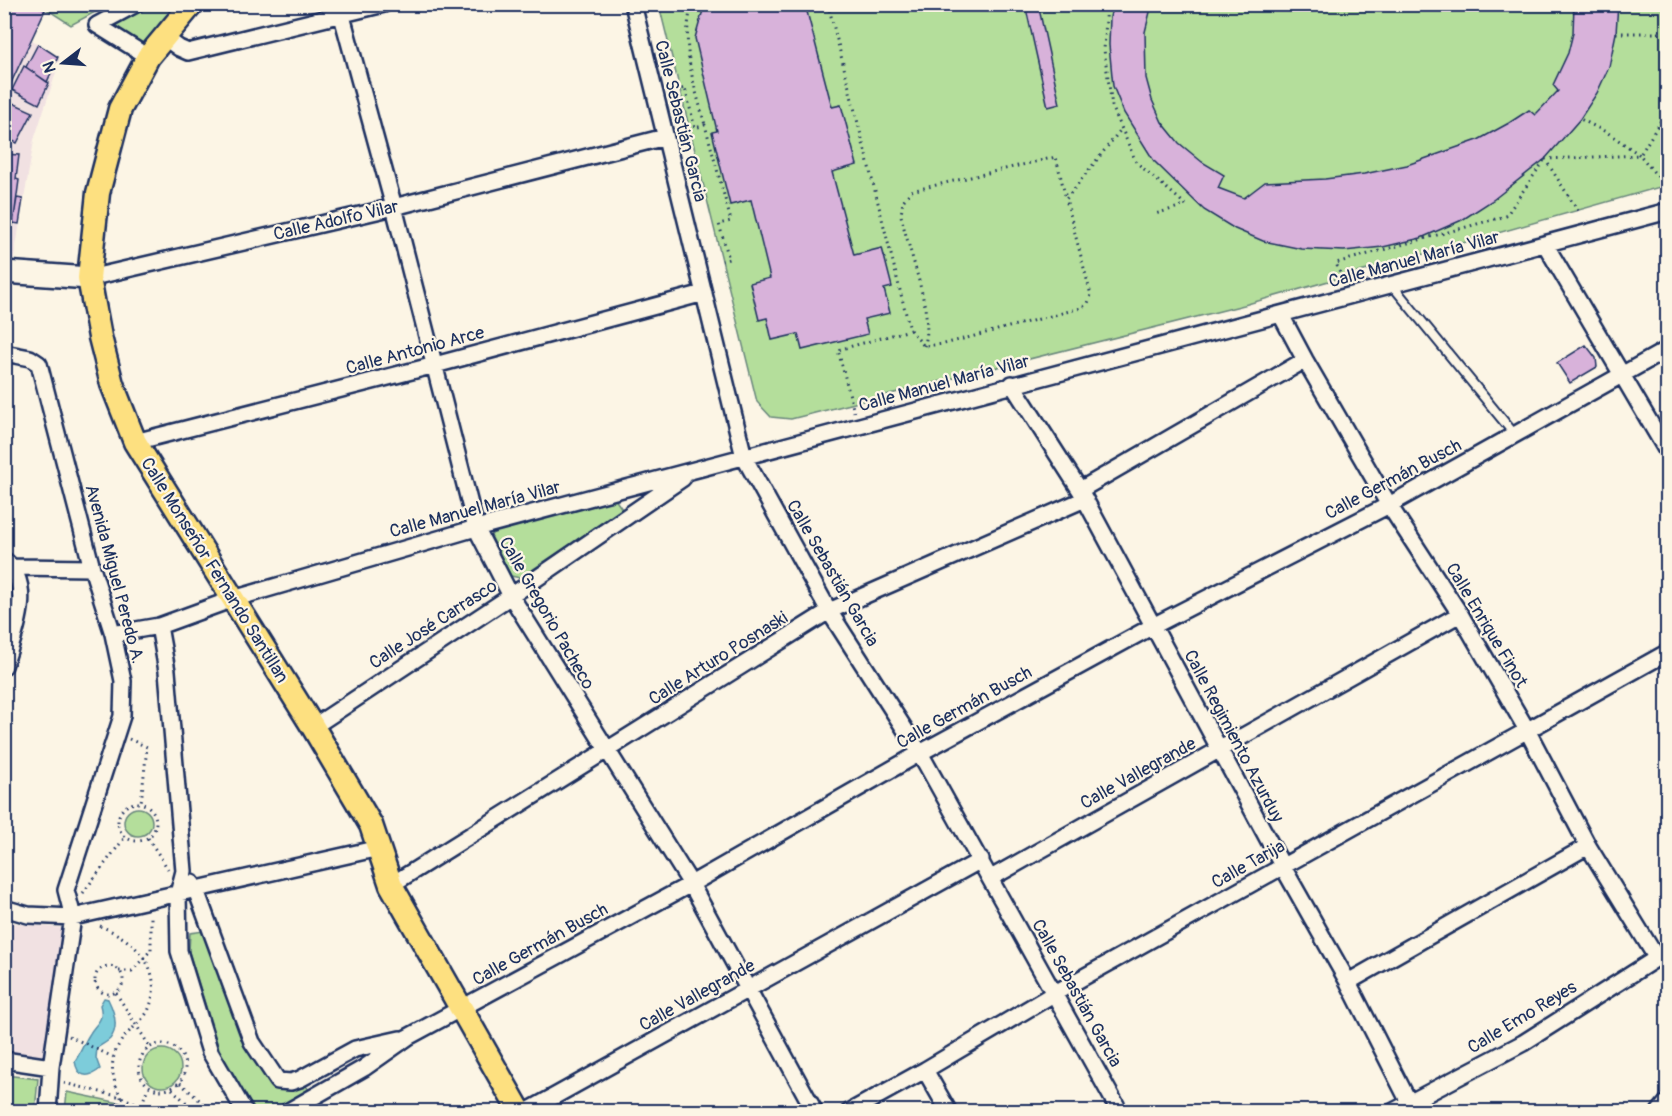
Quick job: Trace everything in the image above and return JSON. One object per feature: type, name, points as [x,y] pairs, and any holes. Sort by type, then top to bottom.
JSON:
[{"type":"main road","name":"Calle Monseñor Fernando Santillan","points":[[192,4],[148,57],[120,109],[98,193],[89,279],[112,384],[135,441],[313,727],[370,825],[391,885],[520,1112]]},
{"type":"main road","name":"Calle Adolfo Vilar","points":[[4,272],[89,279]]},
{"type":"street","points":[[136,4],[97,25],[148,57]]},
{"type":"street","points":[[164,37],[188,52],[384,4]]},
{"type":"street","name":"Calle Sebastián Garcia","points":[[633,4],[744,457],[830,611],[920,753],[1120,1112]]},
{"type":"street","name":"Calle Gregorio Pacheco","points":[[342,16],[394,207],[476,528],[511,596],[691,885],[815,1112]]},
{"type":"street","name":"Calle Adolfo Vilar","points":[[89,279],[394,207],[665,137]]},
{"type":"street","name":"Calle Manuel María Vilar","points":[[113,634],[159,626],[232,599],[476,528],[1012,384],[1668,212]]},
{"type":"street","points":[[1545,244],[1668,453]]},
{"type":"street","name":"Calle Antonio Arce","points":[[135,441],[435,365],[704,293]]},
{"type":"street","name":"Calle Enrique Finot","points":[[1281,315],[1389,506],[1460,614],[1527,730],[1588,846],[1662,954]]},
{"type":"street","name":"Calle Germán Busch","points":[[287,1112],[364,1068],[408,1037],[691,885],[920,753],[1153,626],[1389,506],[1668,350]]},
{"type":"street","name":"Avenida Miguel Peredo A.","points":[[4,353],[30,358],[39,364],[92,567],[113,634],[123,681],[122,716],[66,890],[72,913],[48,1112]]},
{"type":"street","name":"Calle Arturo Posnaski","points":[[391,885],[830,611],[1083,494],[1305,360]]},
{"type":"street","name":"Calle Regimiento Azurduy","points":[[1012,384],[1083,494],[1282,867],[1348,982],[1412,1107]]},
{"type":"street","name":"Calle José Carrasco","points":[[313,727],[511,596],[693,471]]},
{"type":"street","points":[[4,666],[18,622],[21,592],[9,564],[92,567]]},
{"type":"street","name":"Calle Vallegrande","points":[[991,878],[1460,614]]},
{"type":"street","points":[[159,626],[167,671],[184,871],[179,891],[179,951],[210,1052],[245,1112]]},
{"type":"street","name":"Calle Tarija","points":[[849,1112],[926,1070],[1055,993],[1668,652]]},
{"type":"street","points":[[1348,982],[1588,846]]},
{"type":"street","points":[[4,908],[28,915],[72,913],[151,900],[179,891],[196,890],[379,848]]},
{"type":"street","name":"Calle Vallegrande","points":[[526,1112],[981,860]]},
{"type":"street","points":[[184,871],[196,890],[252,1042],[278,1081],[291,1082],[300,1079],[355,1049],[408,1037]]},
{"type":"street","name":"Calle Emo Reyes","points":[[1392,1112],[1412,1107],[1523,1042],[1662,954]]},
{"type":"street","points":[[4,1060],[51,1073]]},
{"type":"street","points":[[926,1070],[949,1112]]},
{"type":"street","points":[[1659,1112],[1668,1101]]},
{"type":"lane","points":[[1392,285],[1515,435]]},
{"type":"path","points":[[692,4],[686,25],[687,51],[730,221],[719,224],[729,259],[722,261]]},
{"type":"path","points":[[826,4],[910,330],[924,346]]},
{"type":"path","points":[[1107,4],[1104,50],[1112,106],[1136,162],[1186,205],[1155,214]]},
{"type":"path","points":[[1616,33],[1668,33]]},
{"type":"path","points":[[655,95],[685,88],[695,128],[705,125]]},
{"type":"path","points":[[1640,155],[1665,114],[1668,103]]},
{"type":"path","points":[[1580,119],[1608,133],[1640,155],[1665,186]]},
{"type":"path","points":[[1066,199],[1122,128]]},
{"type":"path","points":[[1545,159],[1640,155]]},
{"type":"path","points":[[1056,156],[1091,294],[1088,303],[1081,308],[944,344],[924,346],[929,336],[924,304],[901,215],[903,201],[911,191],[1056,156]]},
{"type":"path","points":[[1545,159],[1578,211]]},
{"type":"path","points":[[1342,278],[1336,263],[1506,216],[1545,159]]},
{"type":"path","points":[[858,426],[838,350],[910,330]]},
{"type":"path","points":[[117,732],[147,747],[141,803]]},
{"type":"path","points":[[141,803],[152,809],[156,821],[153,833],[148,838],[136,841],[124,837],[118,826],[120,813],[128,804],[141,803]]},
{"type":"path","points":[[115,1112],[121,1097],[113,1082],[113,1057],[120,1040],[147,1013],[152,999],[153,979],[144,957],[131,943],[115,932],[72,913],[124,837]]},
{"type":"path","points":[[148,838],[179,891]]},
{"type":"path","points":[[119,971],[123,983],[116,993],[102,992],[98,989],[95,981],[96,975],[102,968],[111,966],[119,971],[132,971],[151,950],[151,900]]},
{"type":"path","points":[[116,993],[150,1047]]},
{"type":"path","points":[[80,1041],[113,1057]]},
{"type":"path","points":[[162,1044],[175,1048],[184,1058],[185,1071],[180,1083],[172,1089],[160,1091],[148,1087],[140,1076],[141,1057],[150,1047],[162,1044]]},
{"type":"path","points":[[51,1073],[142,1104],[158,1112]]},
{"type":"path","points":[[180,1083],[213,1112]]},
{"type":"path","points":[[142,1104],[148,1087]]},
{"type":"path","points":[[172,1089],[196,1112]]},
{"type":"shaded area","points":[[43,4],[46,7],[31,39],[60,60],[34,140],[14,258],[4,257],[4,5]]},
{"type":"shaded area","points":[[5,921],[65,928],[49,1051],[43,1055],[24,1056],[5,1051]]},
{"type":"green space","points":[[40,5],[108,5],[71,25]]},
{"type":"green space","points":[[148,5],[178,5],[141,47],[115,28],[118,22]]},
{"type":"green space","points":[[659,5],[1667,5],[1667,185],[1244,305],[791,419],[771,417],[757,402]]},
{"type":"green space","points":[[615,499],[622,509],[520,578],[511,576],[491,536],[495,529]]},
{"type":"green space","points":[[138,808],[148,812],[152,822],[148,832],[138,836],[128,832],[124,822],[128,812]]},
{"type":"green space","points":[[204,931],[238,1026],[272,1086],[289,1091],[306,1086],[311,1092],[273,1111],[252,1111],[220,1052],[189,952],[190,933]]},
{"type":"green space","points":[[162,1049],[175,1055],[181,1068],[175,1081],[162,1087],[149,1081],[143,1068],[149,1055]]},
{"type":"green space","points":[[5,1075],[38,1079],[35,1111],[5,1111]]},
{"type":"green space","points":[[67,1092],[129,1105],[143,1111],[65,1111]]},
{"type":"water","points":[[104,998],[108,999],[112,1009],[115,1029],[110,1039],[97,1048],[96,1058],[100,1069],[84,1075],[78,1070],[75,1061],[91,1031],[99,1022],[100,1005]]},
{"type":"building","points":[[13,4],[35,4],[45,10],[10,85],[4,83],[4,21]]},
{"type":"building","points":[[708,4],[805,4],[832,107],[841,105],[857,165],[832,172],[854,255],[882,248],[892,287],[884,289],[890,313],[864,319],[868,334],[802,350],[798,334],[772,340],[767,318],[759,320],[750,283],[770,278],[751,200],[730,205],[712,132],[717,131],[695,38],[703,10]]},
{"type":"building","points":[[1025,4],[1038,4],[1060,104],[1048,107]]},
{"type":"building","points":[[1113,4],[1152,4],[1145,32],[1146,78],[1152,100],[1162,122],[1179,143],[1202,162],[1224,175],[1218,188],[1244,198],[1265,182],[1325,179],[1407,165],[1478,140],[1529,110],[1535,115],[1558,91],[1553,85],[1568,53],[1573,33],[1574,4],[1618,4],[1616,33],[1609,67],[1597,93],[1580,119],[1545,159],[1493,200],[1462,220],[1421,238],[1383,247],[1344,251],[1302,249],[1263,241],[1235,229],[1204,210],[1154,161],[1124,113],[1113,86],[1109,45]]},
{"type":"building","points":[[38,44],[58,57],[47,82],[26,67]]},
{"type":"building","points":[[24,66],[49,83],[39,104],[12,90]]},
{"type":"building","points":[[4,99],[33,112],[17,143],[4,137]]},
{"type":"building","points":[[4,154],[19,155],[16,179],[19,180],[13,225],[4,224]]},
{"type":"building","points":[[17,198],[23,199],[19,224],[13,223]]},
{"type":"building","points":[[1586,345],[1596,358],[1597,367],[1570,383],[1557,363]]}]
